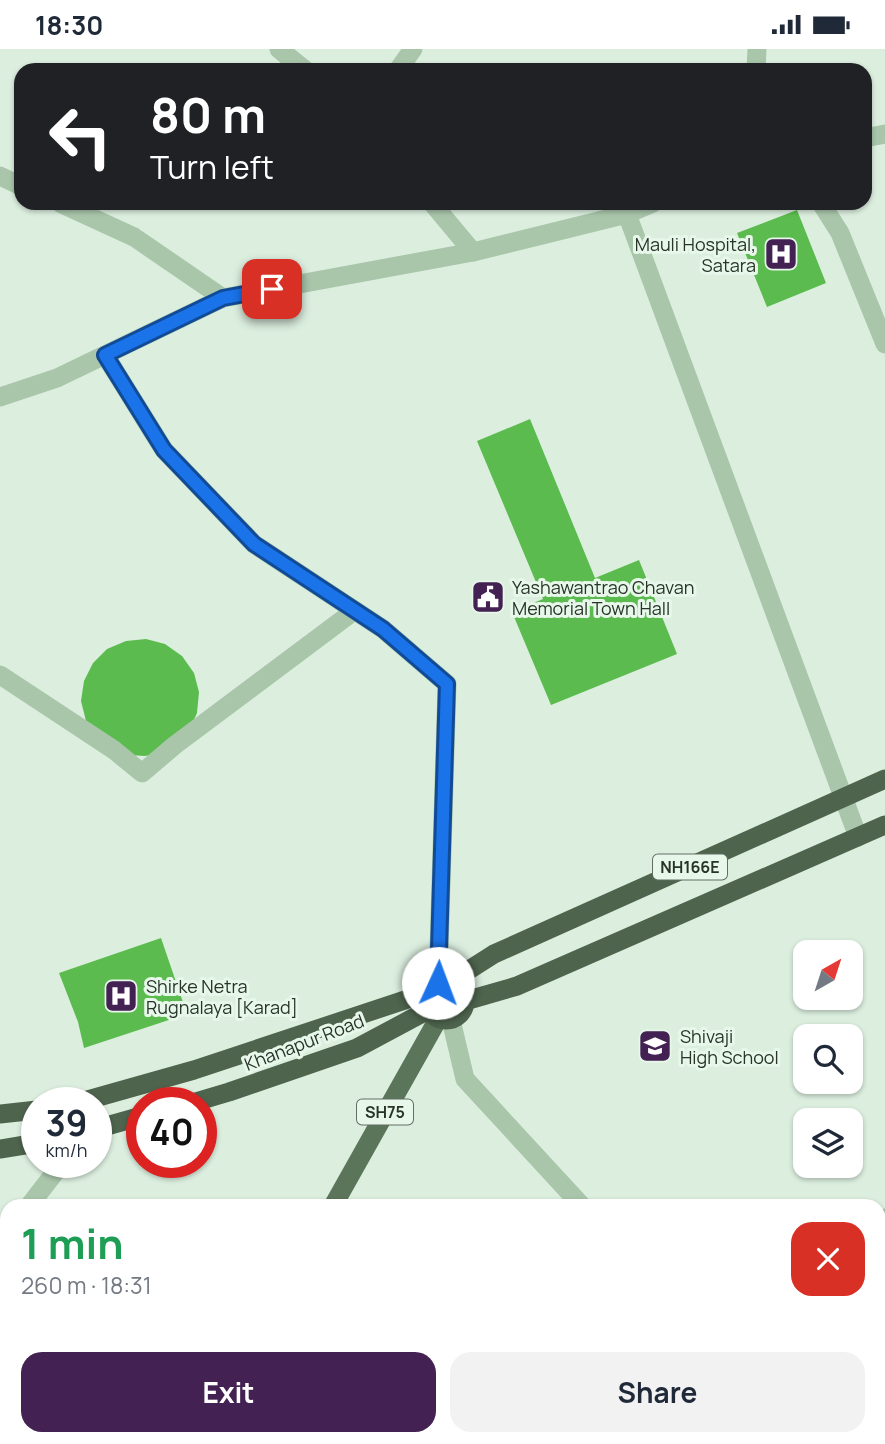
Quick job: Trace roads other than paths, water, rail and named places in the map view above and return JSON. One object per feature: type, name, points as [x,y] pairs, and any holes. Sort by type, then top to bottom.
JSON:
[{"type":"highway","name":"NH166E","points":[[439,1001],[494,954],[885,779]]},
{"type":"highway","name":"NH166E","points":[[112,1093],[439,1001],[461,989],[465,1001],[516,986],[885,825]]},
{"type":"highway","name":"Khanapur Road","points":[[217,1096],[358,1048],[439,1001]]},
{"type":"highway","points":[[0,1114],[21,1112]]},
{"type":"highway","points":[[0,1149],[21,1146]]},
{"type":"main road","name":"SH75","points":[[337,1199],[439,1001]]},
{"type":"street","points":[[279,49],[296,63]]},
{"type":"street","points":[[75,210],[134,237],[223,298]]},
{"type":"street","points":[[438,210],[473,252]]},
{"type":"street","points":[[0,397],[57,378],[223,298],[473,252],[636,210]]},
{"type":"street","points":[[825,210],[839,233],[885,344]]},
{"type":"street","points":[[627,214],[858,837]]},
{"type":"street","points":[[105,355],[164,450],[254,544],[383,629],[447,684],[439,1001],[465,1080],[576,1199]]},
{"type":"street","points":[[0,675],[114,750],[142,773],[175,745],[354,611]]},
{"type":"street","points":[[34,1199],[51,1178]]},
{"type":"place","name":"Mauli Hospital, Satara","points":[[781,254]]},
{"type":"place","name":"Yashawantrao Chavan Memorial Town Hall","points":[[488,597]]},
{"type":"place","name":"Shirke Netra Rugnalaya [Karad]","points":[[121,996]]},
{"type":"place","name":"Shivaji High School","points":[[655,1046]]}]
